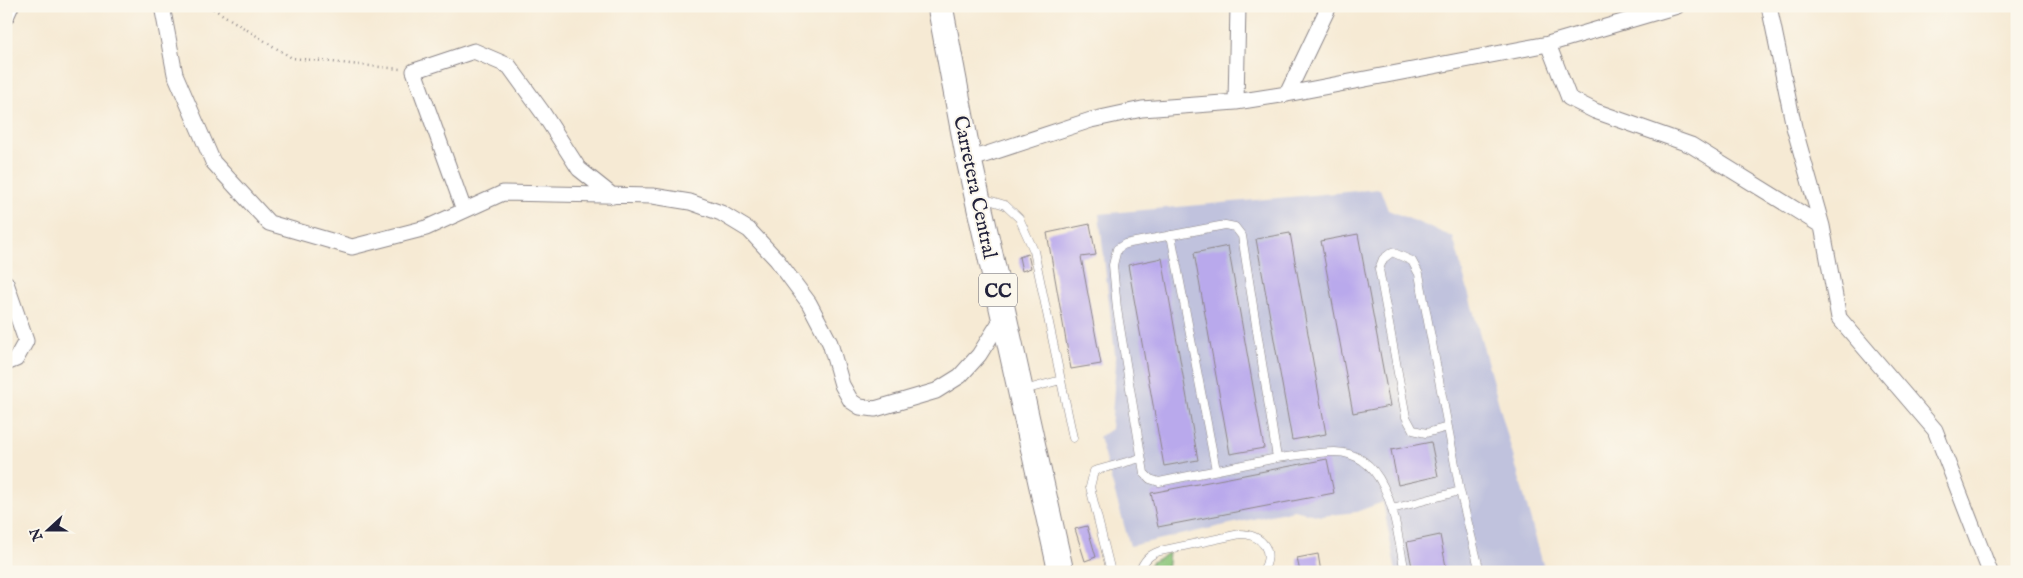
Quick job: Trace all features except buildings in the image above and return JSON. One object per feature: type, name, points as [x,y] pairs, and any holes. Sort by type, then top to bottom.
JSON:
[{"type":"main road","name":"Carretera Central","points":[[940,6],[969,160],[1061,572]]},
{"type":"street","points":[[6,17],[11,6]]},
{"type":"street","points":[[162,6],[175,74],[213,162],[270,223],[352,247],[426,228],[503,193],[653,196],[690,202],[721,213],[749,230],[777,260],[809,303],[830,343],[842,385],[851,401],[860,407],[875,409],[936,391],[960,376],[979,355],[1003,317]]},
{"type":"street","points":[[1236,102],[1238,6]]},
{"type":"street","points":[[1287,94],[1328,6]]},
{"type":"street","points":[[969,160],[1083,123],[1134,111],[1236,102],[1287,94],[1548,44],[1677,6]]},
{"type":"street","points":[[1769,6],[1794,127],[1822,226],[1839,318],[1935,430],[1990,572]]},
{"type":"street","points":[[1548,44],[1569,98],[1596,111],[1691,146],[1822,226]]},
{"type":"street","points":[[464,210],[414,71],[474,51],[509,66],[543,113],[579,169],[613,196]]},
{"type":"street","points":[[6,283],[26,341],[16,359],[6,363]]},
{"type":"lane","points":[[978,197],[1005,205],[1019,218],[1034,251],[1073,438]]},
{"type":"lane","points":[[1277,458],[1242,236],[1235,227],[1225,225],[1126,244],[1117,248],[1113,265],[1117,309],[1141,458],[1144,473],[1150,480],[1160,482],[1277,458],[1336,452],[1350,456],[1366,463],[1382,479],[1392,509],[1405,572]]},
{"type":"lane","points":[[1171,235],[1216,470]]},
{"type":"lane","points":[[1448,427],[1426,433],[1413,430],[1406,417],[1379,269],[1383,259],[1392,252],[1412,261],[1419,274],[1448,427],[1460,491],[1480,572]]},
{"type":"lane","points":[[1020,392],[1061,380]]},
{"type":"lane","points":[[1111,572],[1090,488],[1094,471],[1141,458]]},
{"type":"lane","points":[[1392,509],[1460,491]]},
{"type":"lane","points":[[1138,572],[1144,560],[1160,551],[1240,534],[1252,534],[1265,546],[1268,555],[1267,564],[1262,572]]},
{"type":"path","points":[[209,6],[292,58],[414,71]]},
{"type":"shaded area","points":[[1380,189],[1388,210],[1453,237],[1545,572],[1396,572],[1383,502],[1356,512],[1321,516],[1294,510],[1130,546],[1099,437],[1111,429],[1116,363],[1099,214]]},
{"type":"green space","points":[[1169,553],[1167,572],[1146,572],[1152,562]]}]
